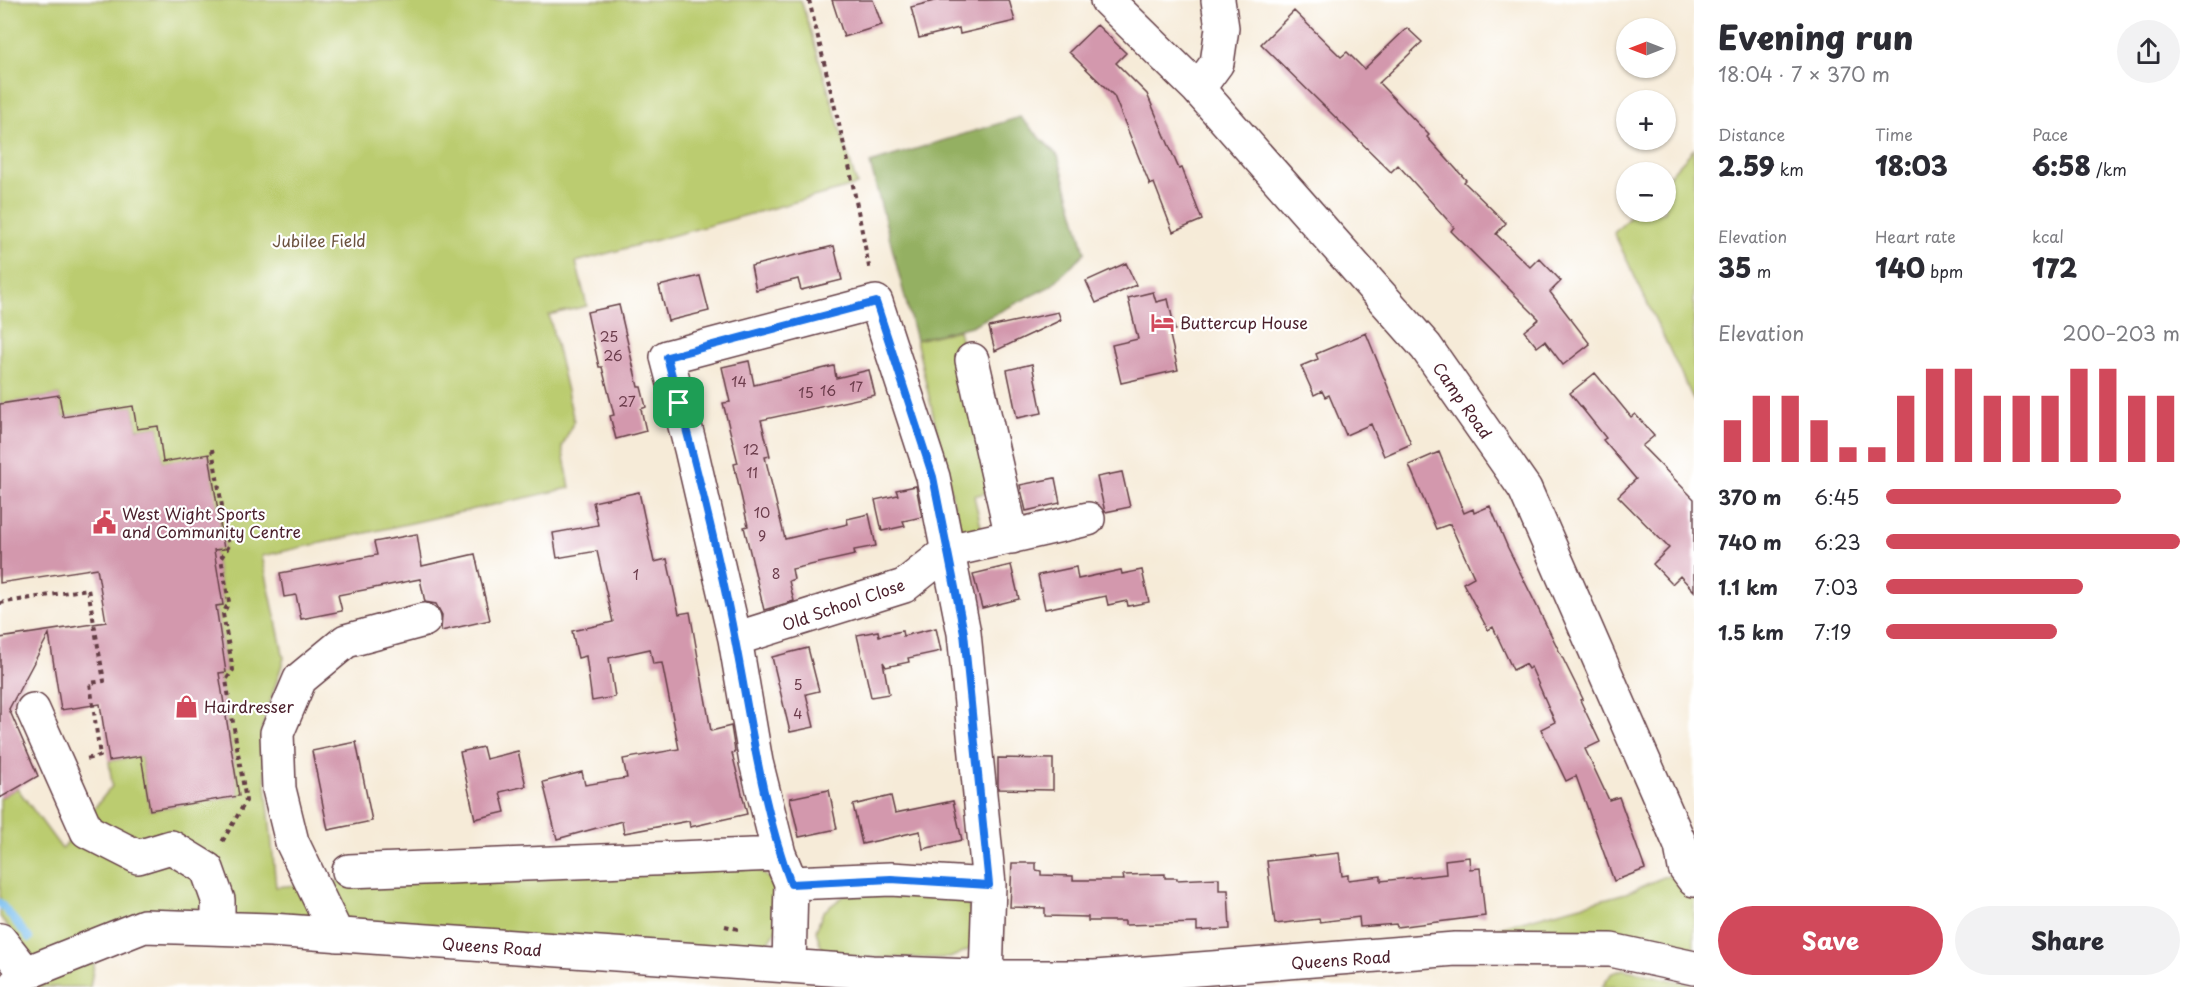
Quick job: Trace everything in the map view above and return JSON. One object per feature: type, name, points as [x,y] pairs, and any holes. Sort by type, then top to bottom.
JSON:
[{"type":"street","name":"Camp Road","points":[[1107,0],[1198,89],[1426,347],[1525,489],[1680,846],[1685,867],[1694,880]]},
{"type":"street","points":[[1198,89],[1217,63],[1221,28],[1218,0]]},
{"type":"street","points":[[789,965],[785,869],[756,762],[735,639],[691,448],[667,357],[876,302],[933,477],[964,633],[989,885],[986,976]]},
{"type":"street","points":[[972,360],[1012,537]]},
{"type":"street","name":"Old School Close","points":[[735,639],[904,586],[948,551],[1088,519]]},
{"type":"street","points":[[337,935],[292,842],[279,789],[277,733],[300,679],[346,641],[424,621]]},
{"type":"street","points":[[33,710],[87,831],[138,857],[171,847],[207,869],[218,900],[218,927]]},
{"type":"street","points":[[349,871],[785,869],[989,885]]},
{"type":"street","name":"Queens Road","points":[[20,980],[144,926],[218,927],[789,965],[871,980],[986,976],[1095,977],[1455,949],[1611,950],[1694,968]]},
{"type":"street","points":[[0,940],[20,980]]},
{"type":"path","points":[[808,0],[850,170],[876,302]]},
{"type":"path","points":[[207,869],[246,801],[226,681],[233,670],[223,614],[229,602],[221,558],[229,546],[212,449]]},
{"type":"path","points":[[0,603],[88,590],[104,681],[90,683],[100,756],[58,764]]},
{"type":"green space","name":"Jubilee Field","points":[[0,0],[801,0],[857,185],[576,262],[587,306],[549,315],[574,421],[562,447],[570,488],[262,556],[284,658],[261,731],[276,887],[351,880],[756,868],[783,889],[786,916],[768,943],[749,954],[143,921],[37,963],[0,917],[0,798],[17,788],[62,849],[112,786],[109,761],[141,756],[150,810],[239,796],[219,673],[226,671],[216,606],[223,605],[214,550],[224,548],[209,455],[163,462],[158,426],[137,429],[133,406],[63,417],[59,395],[0,404]]},
{"type":"green space","points":[[1020,117],[1058,156],[1085,252],[1051,286],[971,326],[916,340],[870,163]]},
{"type":"green space","points":[[1694,149],[1694,401],[1614,233],[1625,222],[1676,222],[1676,168]]},
{"type":"green space","points":[[959,330],[996,490],[974,496],[983,535],[962,540],[916,340]]},
{"type":"green space","points":[[1685,868],[1694,896],[1694,963],[1455,949],[1485,931],[1626,893]]},
{"type":"green space","points":[[936,888],[966,901],[977,926],[970,949],[950,958],[849,958],[822,950],[816,931],[823,912],[845,895]]},
{"type":"green space","points":[[95,959],[90,987],[28,987]]},
{"type":"green space","points":[[1623,969],[1694,985],[1694,987],[1602,987],[1611,974]]},
{"type":"building","points":[[832,0],[873,0],[882,25],[844,37]]},
{"type":"building","points":[[938,0],[1009,0],[1015,21],[960,34],[959,28],[919,38],[911,7]]},
{"type":"building","points":[[1294,11],[1341,57],[1347,52],[1364,69],[1407,28],[1422,42],[1379,83],[1429,135],[1427,137],[1466,180],[1464,182],[1506,223],[1496,234],[1530,267],[1539,258],[1561,281],[1550,292],[1590,344],[1563,365],[1545,341],[1537,347],[1524,331],[1539,319],[1451,231],[1454,227],[1398,165],[1391,172],[1261,44]]},
{"type":"building","points":[[1097,25],[1126,53],[1116,63],[1147,94],[1179,169],[1182,168],[1202,220],[1173,232],[1154,183],[1150,185],[1114,96],[1069,52]]},
{"type":"building","points":[[834,246],[842,280],[801,290],[798,279],[756,290],[751,266]]},
{"type":"building","points":[[1126,263],[1136,285],[1096,303],[1086,281]]},
{"type":"building","points":[[700,276],[709,311],[668,321],[659,286]]},
{"type":"building","points":[[1153,292],[1156,302],[1168,299],[1175,330],[1169,331],[1178,370],[1121,383],[1112,345],[1138,339],[1128,298]]},
{"type":"building","points":[[619,305],[638,387],[641,387],[646,407],[641,409],[646,431],[616,439],[610,416],[614,415],[602,367],[599,367],[587,312]]},
{"type":"building","points":[[1058,312],[1061,320],[995,351],[989,327]]},
{"type":"building","points":[[1366,333],[1411,444],[1384,456],[1371,424],[1346,435],[1329,395],[1325,397],[1322,391],[1314,395],[1301,366],[1318,359],[1316,354]]},
{"type":"building","points":[[749,361],[754,385],[834,366],[836,378],[869,370],[875,395],[761,420],[770,456],[765,457],[785,539],[848,524],[847,519],[869,514],[876,546],[854,550],[855,555],[792,569],[794,579],[789,581],[794,601],[764,610],[744,527],[748,526],[734,464],[738,463],[723,403],[730,402],[722,367]]},
{"type":"building","points":[[1032,364],[1042,413],[1017,418],[1007,370]]},
{"type":"building","points":[[1595,373],[1631,417],[1635,414],[1654,436],[1642,446],[1694,499],[1694,591],[1680,576],[1672,584],[1653,564],[1669,548],[1618,496],[1636,479],[1603,440],[1606,438],[1570,393]]},
{"type":"building","points":[[59,395],[63,417],[133,406],[137,429],[158,426],[163,462],[209,454],[224,549],[214,550],[223,605],[216,606],[226,672],[219,673],[239,796],[150,810],[141,756],[109,761],[100,704],[61,710],[49,634],[9,709],[38,776],[0,798],[0,638],[106,622],[97,568],[0,583],[0,404]]},
{"type":"building","points":[[1439,452],[1464,513],[1473,509],[1474,513],[1490,506],[1508,548],[1583,699],[1580,700],[1600,742],[1585,749],[1609,800],[1619,797],[1645,869],[1614,881],[1576,776],[1566,781],[1541,729],[1555,722],[1531,667],[1528,669],[1525,664],[1513,670],[1493,627],[1488,630],[1463,583],[1474,577],[1450,524],[1436,529],[1409,465]]},
{"type":"building","points":[[1122,472],[1130,507],[1105,512],[1097,477]]},
{"type":"building","points":[[1055,478],[1060,503],[1026,511],[1020,485]]},
{"type":"building","points":[[916,486],[922,517],[903,521],[905,526],[882,531],[875,500],[898,495],[896,490]]},
{"type":"building","points":[[639,492],[654,562],[667,559],[679,614],[690,612],[711,731],[731,726],[735,752],[732,753],[747,814],[690,827],[689,821],[624,833],[622,821],[557,839],[543,782],[582,772],[585,785],[627,778],[623,759],[679,749],[662,663],[653,664],[650,649],[609,658],[615,697],[592,701],[586,656],[578,658],[572,631],[613,622],[597,551],[557,558],[553,533],[598,525],[593,502]]},
{"type":"building","points":[[417,534],[422,566],[475,554],[490,620],[441,631],[442,615],[436,604],[425,602],[420,579],[338,595],[342,611],[301,619],[296,595],[284,597],[280,573],[377,555],[374,542]]},
{"type":"building","points":[[1011,565],[1019,599],[982,608],[973,574]]},
{"type":"building","points":[[1076,567],[1078,579],[1121,570],[1122,574],[1142,570],[1149,602],[1128,606],[1127,601],[1108,605],[1106,596],[1045,609],[1038,575]]},
{"type":"building","points":[[936,628],[941,651],[908,658],[909,662],[886,667],[883,662],[889,694],[871,697],[857,635],[878,631],[879,636],[902,631],[903,636]]},
{"type":"building","points":[[808,648],[819,691],[806,694],[814,727],[790,732],[772,657]]},
{"type":"building","points":[[356,742],[372,821],[328,830],[312,751]]},
{"type":"building","points":[[483,747],[486,759],[518,751],[526,786],[500,792],[505,812],[475,819],[460,752]]},
{"type":"building","points":[[998,758],[1053,759],[1053,790],[998,789]]},
{"type":"building","points":[[829,790],[837,829],[799,837],[790,798]]},
{"type":"building","points":[[891,796],[895,813],[953,801],[962,840],[923,849],[920,831],[862,844],[853,805]]},
{"type":"building","points":[[1339,853],[1342,876],[1348,875],[1348,880],[1381,876],[1381,881],[1446,874],[1445,860],[1469,857],[1470,869],[1480,868],[1485,916],[1397,927],[1396,924],[1360,927],[1359,917],[1275,924],[1267,861]]},
{"type":"building","points":[[1012,863],[1036,863],[1036,870],[1041,871],[1041,875],[1073,876],[1073,880],[1124,880],[1123,875],[1165,874],[1165,878],[1177,878],[1177,880],[1219,878],[1219,890],[1228,890],[1230,929],[1197,931],[1197,923],[1125,925],[1125,921],[1088,921],[1088,917],[1045,916],[1045,908],[1010,907]]},
{"type":"waterway","points":[[0,903],[29,938]]},
{"type":"place","name":"Buttercup House","points":[[1162,322]]},
{"type":"place","name":"West Wight Sports and Community Centre","points":[[104,522]]},
{"type":"place","name":"Hairdresser","points":[[186,706]]},
{"type":"route","points":[[876,302],[933,477],[964,633],[989,885],[891,879],[791,884],[779,854],[756,762],[735,639],[679,403],[667,357],[876,302]]}]
